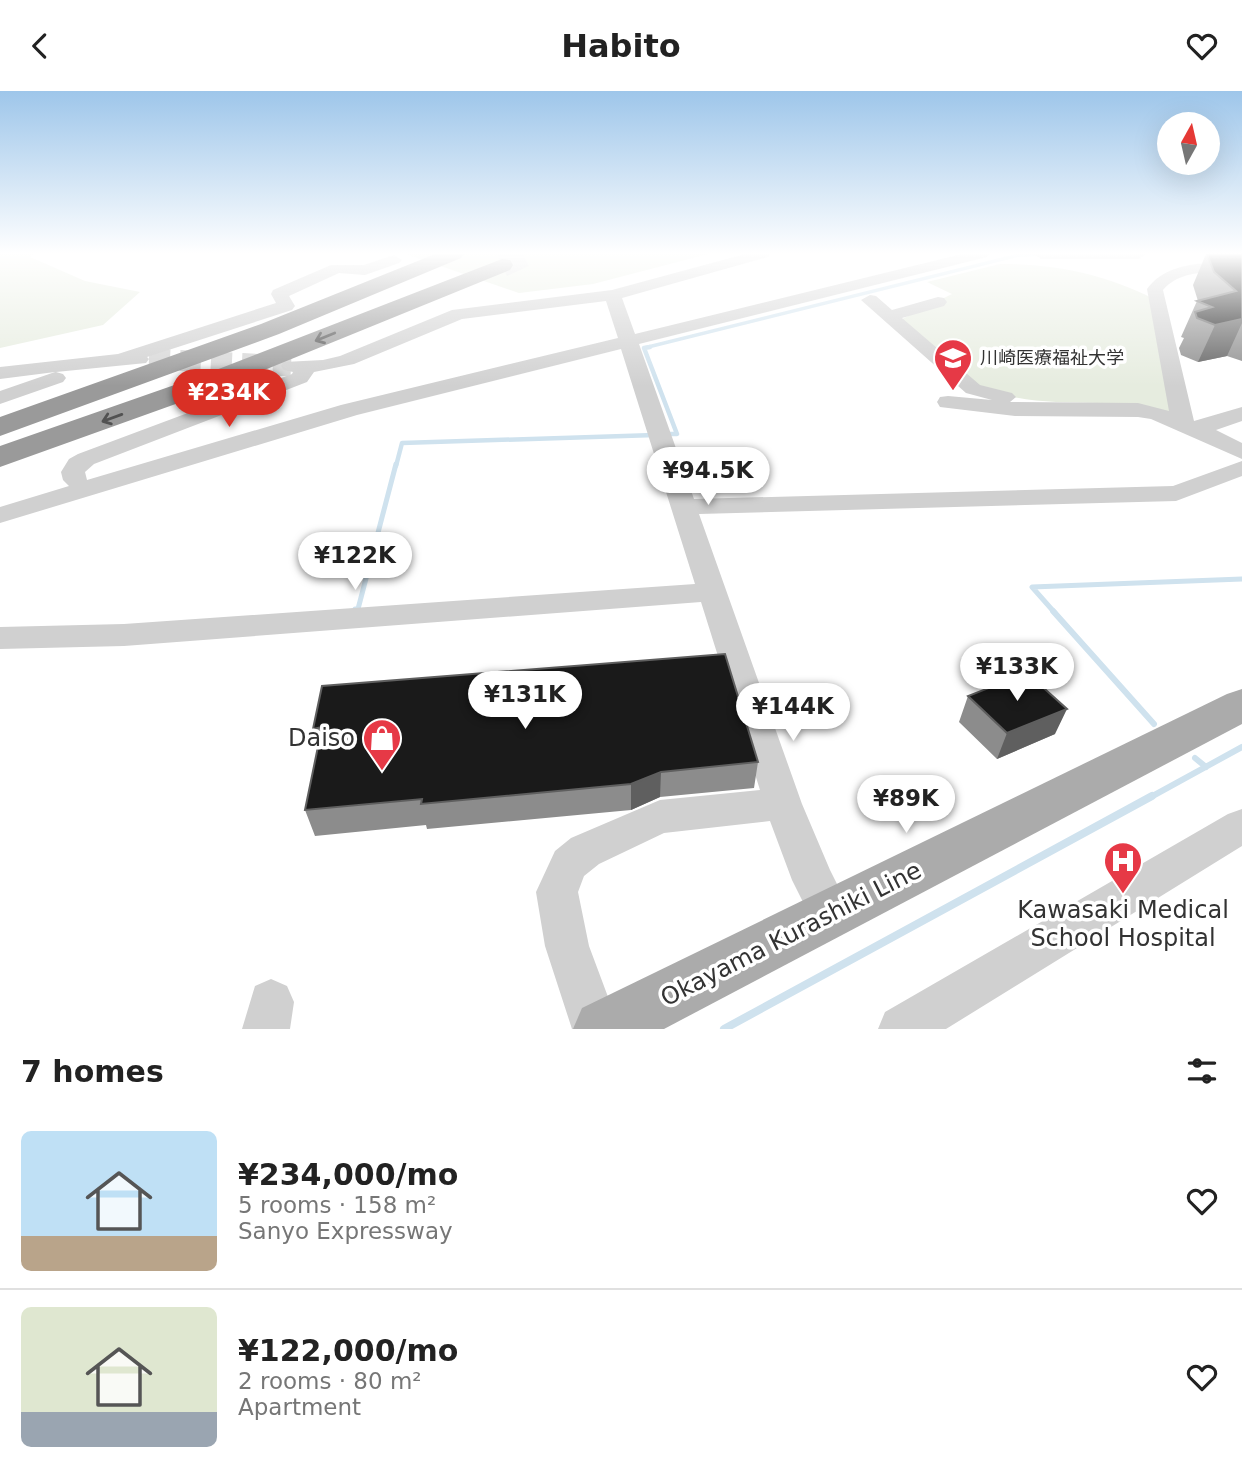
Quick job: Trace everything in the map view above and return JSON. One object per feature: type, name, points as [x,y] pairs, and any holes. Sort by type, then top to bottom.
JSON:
[{"type":"highway","points":[[0,427],[270,329],[347,298]]},
{"type":"highway","points":[[0,457],[213,381],[420,298]]},
{"type":"main road","name":"Okayama Kurashiki Line","points":[[603,1029],[1242,705]]},
{"type":"street","points":[[0,398],[114,359],[286,306],[281,298]]},
{"type":"street","points":[[75,480],[73,472],[77,464],[86,459],[297,370],[337,363],[458,314],[590,298]]},
{"type":"street","points":[[614,298],[783,804],[813,880],[831,913]]},
{"type":"street","points":[[0,515],[336,414],[781,298]]},
{"type":"street","points":[[0,503],[318,408],[795,298]]},
{"type":"street","points":[[1157,298],[1183,424]]},
{"type":"street","points":[[870,300],[973,389],[1059,409]]},
{"type":"street","points":[[889,316],[938,302]]},
{"type":"street","points":[[0,373],[114,359],[149,359]]},
{"type":"street","points":[[948,402],[1014,409],[1138,410],[1183,424],[1242,452]]},
{"type":"street","points":[[1205,434],[1204,426],[1242,414]]},
{"type":"street","points":[[683,507],[1176,493],[1242,468]]},
{"type":"street","points":[[0,638],[124,635],[712,592]]},
{"type":"street","points":[[596,1029],[566,946],[557,892],[569,864],[585,851],[660,817],[783,804]]},
{"type":"street","points":[[902,1029],[1242,826]]},
{"type":"shaded area","points":[[0,298],[134,298],[103,325],[0,348]]},
{"type":"shaded area","points":[[944,298],[1151,298],[1154,299],[1176,415],[1129,405],[1031,400],[984,388],[954,367],[900,320]]},
{"type":"building","points":[[1210,298],[1242,298],[1242,319],[1215,325],[1197,318],[1195,312],[1212,307],[1197,301]]},
{"type":"building","points":[[725,654],[758,762],[661,772],[631,784],[421,804],[422,799],[305,810],[322,727],[313,729],[322,686]]},
{"type":"building","points":[[1027,673],[1067,709],[1007,733],[968,696]]},
{"type":"waterway","points":[[644,348],[847,298]]},
{"type":"waterway","points":[[644,348],[650,347]]},
{"type":"waterway","points":[[644,348],[677,434],[665,434]]},
{"type":"waterway","points":[[396,466],[402,443],[655,435]]},
{"type":"waterway","points":[[355,609],[358,609],[396,464]]},
{"type":"waterway","points":[[1055,613],[1032,587],[1242,579]]},
{"type":"waterway","points":[[1053,611],[1154,724]]},
{"type":"waterway","points":[[1206,767],[1242,747]]},
{"type":"waterway","points":[[1195,758],[1206,767]]},
{"type":"waterway","points":[[1149,798],[1206,767]]},
{"type":"waterway","points":[[724,1029],[1152,796]]},
{"type":"tunnel","points":[[149,359],[291,366]]},
{"type":"place","name":"川崎医療福祉大学","points":[[953,392]]},
{"type":"place","name":"Daiso","points":[[382,772]]},
{"type":"place","name":"Kawasaki Medical School Hospital","points":[[1123,895]]}]
